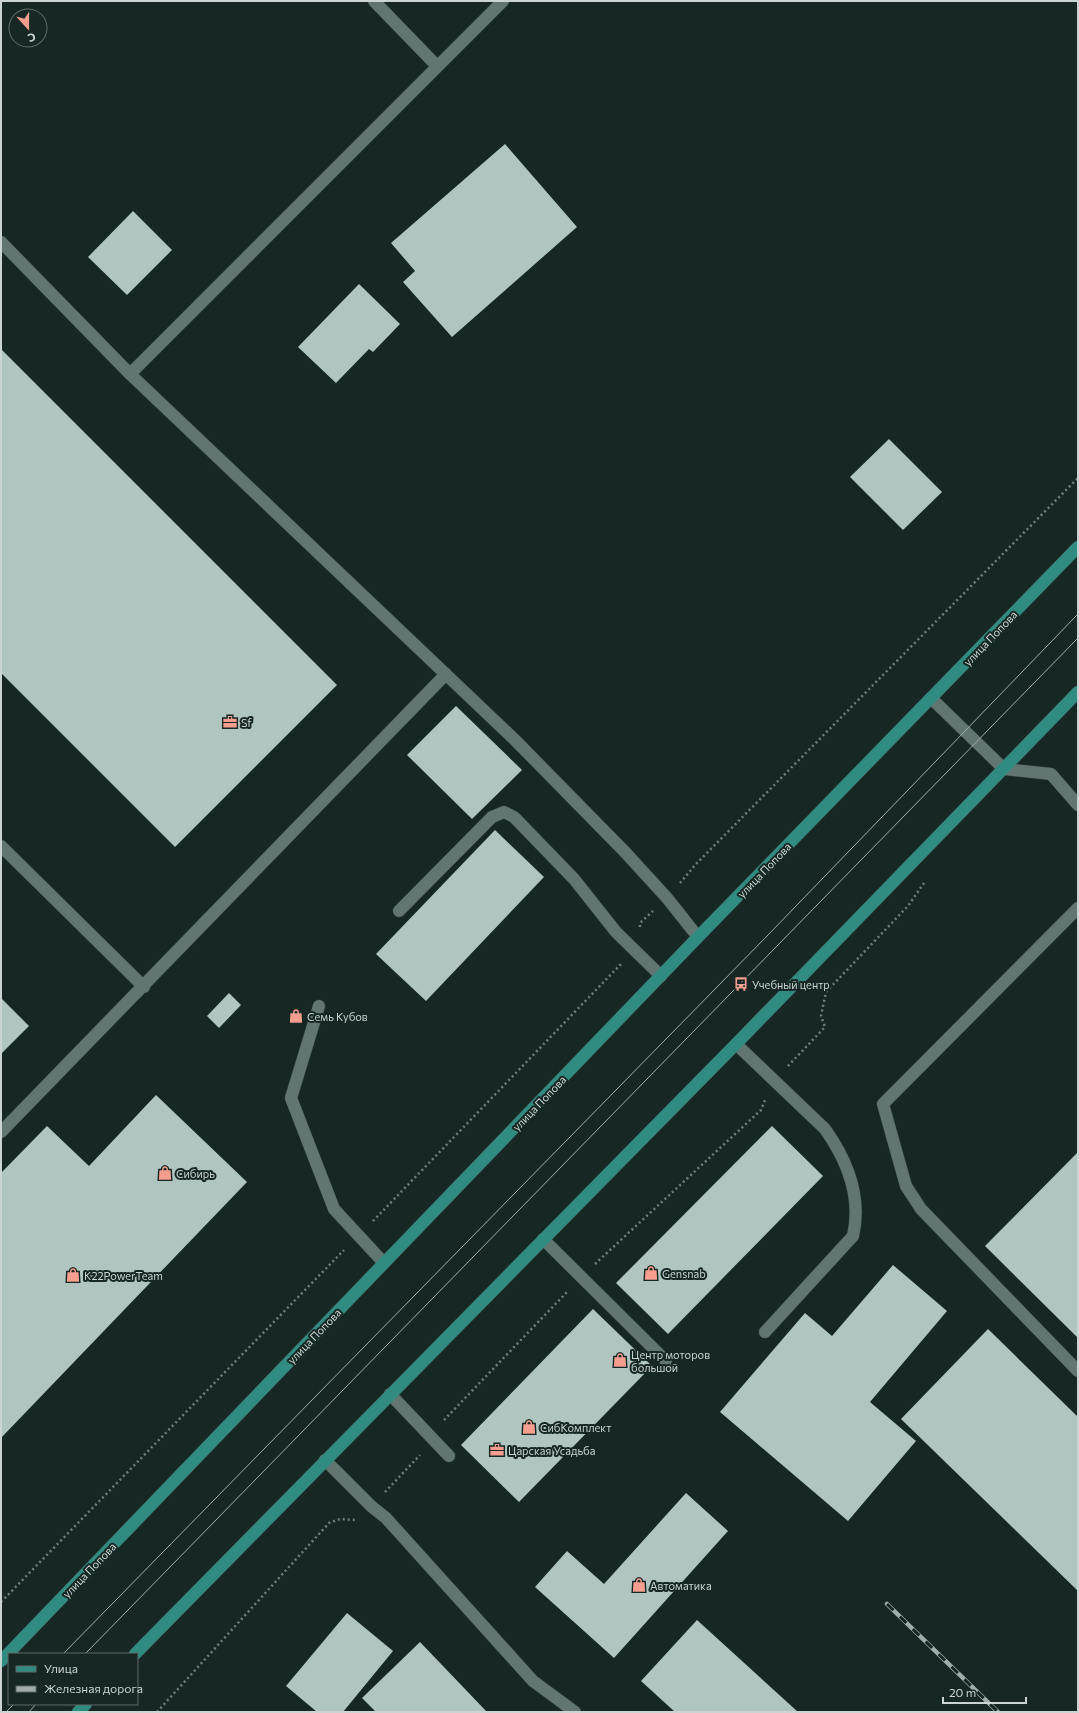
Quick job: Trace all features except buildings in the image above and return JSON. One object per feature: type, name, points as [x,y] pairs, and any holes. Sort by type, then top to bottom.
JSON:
[{"type":"main road","name":"улица Попова","points":[[9,1653],[698,937],[1078,547]]},
{"type":"main road","points":[[136,1653],[736,1044],[1078,692]]},
{"type":"main road","name":"улица Попова","points":[[1,1661],[8,1654]]},
{"type":"street","points":[[374,1],[437,66]]},
{"type":"street","points":[[130,374],[503,1]]},
{"type":"street","points":[[1,242],[130,374],[515,740],[667,898],[698,937]]},
{"type":"street","points":[[1,1132],[144,987],[446,674]]},
{"type":"street","points":[[931,698],[1004,768],[1051,774],[1078,805]]},
{"type":"street","points":[[399,911],[492,817],[504,812],[514,817],[574,879],[616,932],[661,976]]},
{"type":"street","points":[[1,846],[144,987]]},
{"type":"street","points":[[1078,908],[883,1104],[906,1186],[921,1209],[1078,1371]]},
{"type":"street","points":[[319,1006],[291,1098],[334,1209],[384,1264]]},
{"type":"street","points":[[736,1044],[825,1129],[833,1140],[849,1174],[856,1205],[857,1221],[853,1236],[765,1332]]},
{"type":"street","points":[[543,1239],[666,1361]]},
{"type":"street","points":[[390,1394],[449,1456]]},
{"type":"street","points":[[325,1460],[371,1506],[386,1518],[533,1681],[575,1712]]},
{"type":"path","points":[[1,1602],[359,1235],[634,950],[640,923],[667,898],[696,864],[1078,478]]},
{"type":"tram line","points":[[64,1653],[768,935],[1078,614]]},
{"type":"tram line","points":[[86,1653],[1078,638]]},
{"type":"tram line","points":[[6,1712],[13,1705]]},
{"type":"tram line","points":[[29,1712],[35,1705]]},
{"type":"railway","points":[[887,1604],[998,1712]]},
{"type":"place","name":"Sf","points":[[230,722]]},
{"type":"place","name":"Учебный центр","points":[[741,984]]},
{"type":"place","name":"Семь Кубов","points":[[296,1016]]},
{"type":"place","name":"Сибирь","points":[[165,1173]]},
{"type":"place","name":"Gensnab","points":[[651,1273]]},
{"type":"place","name":"K22PowerTeam","points":[[73,1275]]},
{"type":"place","name":"Центр моторов большой","points":[[620,1360]]},
{"type":"place","name":"СибКомплект","points":[[529,1427]]},
{"type":"place","name":"Царская Усадьба","points":[[497,1450]]},
{"type":"place","name":"Автоматика","points":[[639,1585]]}]
